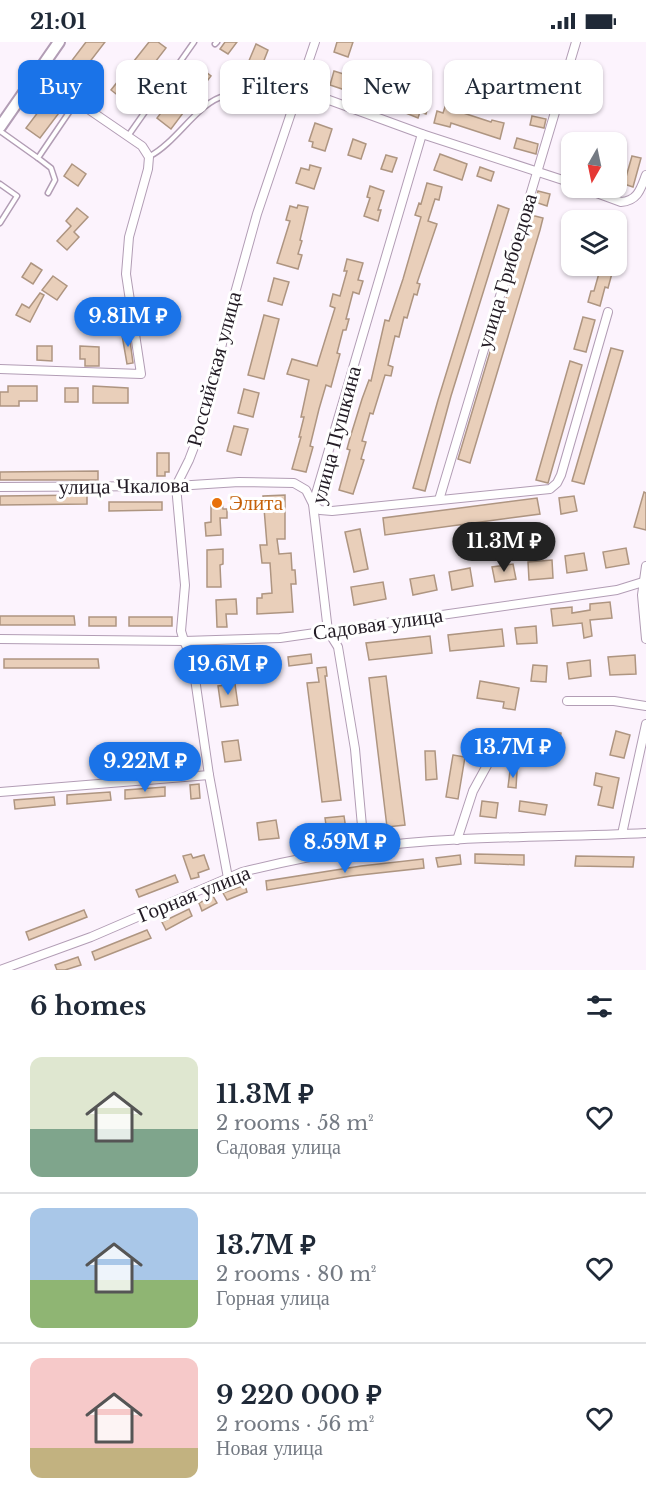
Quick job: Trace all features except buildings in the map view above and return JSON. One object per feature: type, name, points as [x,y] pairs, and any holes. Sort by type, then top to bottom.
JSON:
[{"type":"main road","points":[[47,60],[59,42]]},
{"type":"main road","points":[[0,129],[18,102]]},
{"type":"street","name":"Российская улица","points":[[309,60],[315,42]]},
{"type":"street","name":"улица Грибоедова","points":[[439,500],[576,42]]},
{"type":"street","points":[[330,100],[422,134],[561,179]]},
{"type":"street","points":[[0,369],[141,374],[126,274],[129,237],[148,169],[149,157],[142,146],[95,114]]},
{"type":"street","name":"Российская улица","points":[[176,486],[204,421],[228,318],[257,214],[291,114]]},
{"type":"street","name":"улица Пушкина","points":[[364,848],[355,749],[339,647],[328,631],[313,504],[422,134]]},
{"type":"street","points":[[610,198],[628,202],[638,195],[646,174]]},
{"type":"street","points":[[313,504],[320,510],[332,511],[550,489],[561,475],[608,312]]},
{"type":"street","name":"улица Чкалова","points":[[0,487],[294,483],[306,490],[313,504]]},
{"type":"street","points":[[176,486],[185,585],[181,631],[192,658],[209,775],[228,878]]},
{"type":"street","points":[[646,566],[642,595],[646,639]]},
{"type":"street","name":"Садовая улица","points":[[0,639],[184,641],[280,638],[618,590],[645,581]]},
{"type":"street","points":[[567,701],[614,701],[646,706]]},
{"type":"street","points":[[622,834],[646,724]]},
{"type":"street","points":[[457,840],[473,791],[497,747]]},
{"type":"street","points":[[0,792],[209,775]]},
{"type":"street","name":"Горная улица","points":[[0,970],[91,937],[242,872],[266,866],[364,848],[457,840],[646,832]]},
{"type":"lane","points":[[128,136],[194,42]]},
{"type":"lane","points":[[149,157],[161,151],[207,105],[220,97]]},
{"type":"lane","points":[[38,158],[67,114]]},
{"type":"lane","points":[[0,129],[51,168],[55,180],[48,193]]},
{"type":"lane","points":[[0,184],[17,196],[0,223]]},
{"type":"place","name":"Элита","points":[[217,503]]}]
